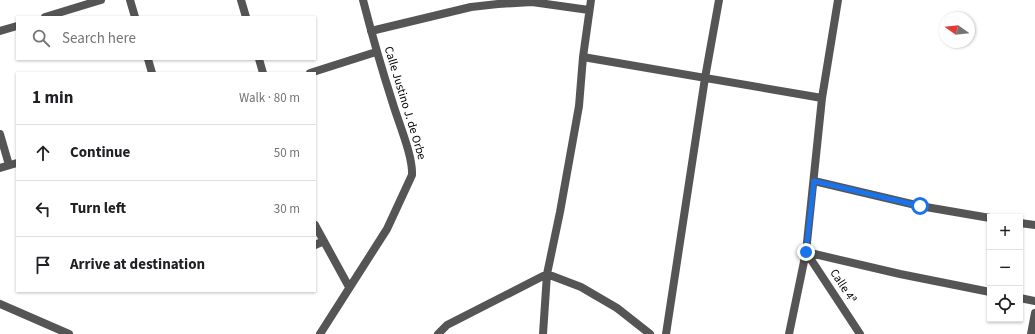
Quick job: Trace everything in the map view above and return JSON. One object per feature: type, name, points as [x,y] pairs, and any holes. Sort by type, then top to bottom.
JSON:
[{"type":"street","points":[[48,16],[101,0]]},
{"type":"street","points":[[130,0],[135,16]]},
{"type":"street","points":[[240,0],[246,16]]},
{"type":"street","name":"Calle Justino J. de Orbe","points":[[320,334],[387,229],[412,176],[412,168],[408,150],[376,52],[363,0]]},
{"type":"street","points":[[543,334],[547,274],[579,106],[583,57],[591,0]]},
{"type":"street","points":[[666,334],[705,78],[719,0]]},
{"type":"street","points":[[789,334],[806,252],[822,98],[838,0]]},
{"type":"street","points":[[371,32],[471,7],[498,4],[532,2],[589,10]]},
{"type":"street","points":[[0,31],[16,26]]},
{"type":"street","points":[[313,72],[376,52]]},
{"type":"street","points":[[583,57],[822,98]]},
{"type":"street","points":[[148,60],[152,72]]},
{"type":"street","points":[[259,60],[263,72]]},
{"type":"street","points":[[0,134],[13,164],[0,168]]},
{"type":"street","points":[[814,181],[920,206],[987,217]]},
{"type":"street","points":[[1023,223],[1035,225]]},
{"type":"street","points":[[316,228],[350,287]]},
{"type":"street","points":[[316,245],[324,241]]},
{"type":"street","points":[[806,252],[900,274],[987,291]]},
{"type":"street","name":"Calle 4ª","points":[[806,252],[860,334]]},
{"type":"street","points":[[438,334],[447,325],[547,274],[581,287],[617,308],[650,334]]},
{"type":"street","points":[[1023,299],[1035,301]]},
{"type":"street","points":[[0,304],[69,334]]},
{"type":"street","points":[[1030,334],[1035,313]]},
{"type":"route","points":[[806,252],[814,181],[920,206]]}]
